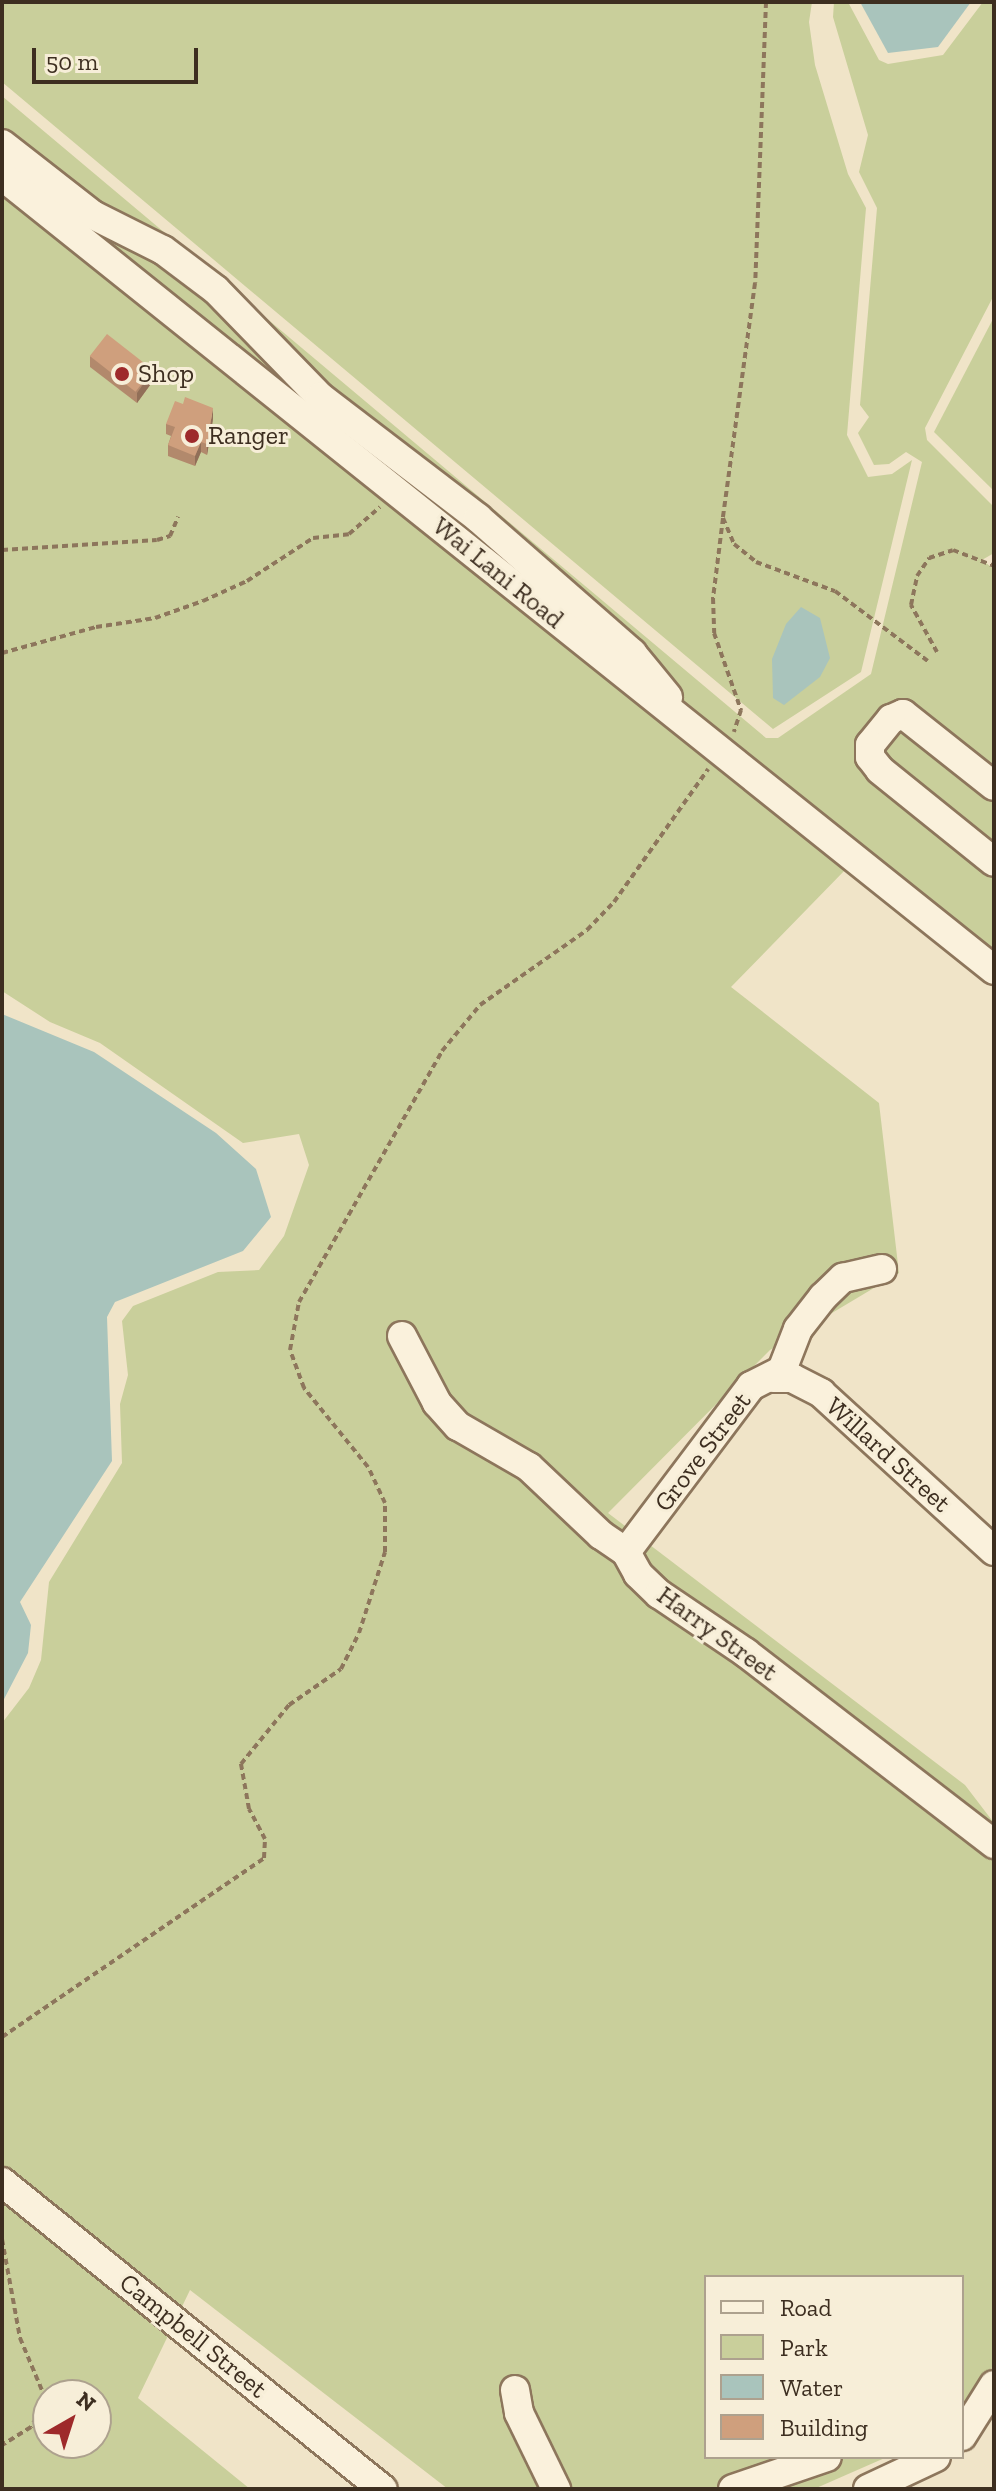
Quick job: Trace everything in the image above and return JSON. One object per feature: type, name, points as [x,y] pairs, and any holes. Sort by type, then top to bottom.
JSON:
[{"type":"street","points":[[2,144],[93,215],[163,250],[216,290],[320,397],[478,518],[632,653],[665,691],[678,719]]},
{"type":"street","name":"Wai Lani Road","points":[[2,176],[994,970]]},
{"type":"street","points":[[994,786],[903,714],[891,719],[870,745],[870,757],[880,770],[994,862]]},
{"type":"street","name":"Grove Street","points":[[626,1552],[751,1386],[773,1378],[798,1329],[823,1297],[843,1278],[882,1269]]},
{"type":"street","name":"Harry Street","points":[[402,1336],[437,1403],[458,1426],[529,1467],[601,1535],[626,1552],[638,1574],[659,1594],[746,1653],[994,1844]]},
{"type":"street","name":"Willard Street","points":[[773,1378],[792,1378],[821,1393],[994,1551]]},
{"type":"street","name":"Campbell Street","points":[[2,2182],[383,2489]]},
{"type":"street","points":[[964,2433],[994,2385]]},
{"type":"street","points":[[515,2390],[519,2413],[556,2489]]},
{"type":"street","points":[[733,2489],[821,2459]]},
{"type":"street","points":[[868,2489],[932,2459]]},
{"type":"path","points":[[2,2037],[264,1858],[265,1839],[249,1809],[241,1764],[289,1705],[341,1669],[359,1633],[385,1552],[385,1503],[368,1467],[304,1388],[290,1350],[299,1302],[442,1051],[480,1005],[587,930],[614,902],[719,752],[741,710],[714,633],[713,598],[755,283],[766,2]]},
{"type":"path","points":[[2,653],[96,627],[155,618],[203,601],[247,581],[313,538],[349,534],[367,524],[394,490]]},
{"type":"path","points":[[2,550],[157,540],[170,536],[178,517]]},
{"type":"path","points":[[723,518],[734,544],[756,562],[835,591],[928,661]]},
{"type":"path","points":[[937,652],[911,605],[917,576],[929,558],[953,550],[994,566]]},
{"type":"path","points":[[2,2239],[20,2338],[46,2400],[31,2427],[2,2445]]},
{"type":"green space","points":[[2,2],[812,2],[809,22],[815,65],[848,174],[866,208],[847,435],[868,477],[892,474],[912,460],[861,672],[773,729],[2,82]]},
{"type":"green space","points":[[834,2],[848,2],[879,60],[888,64],[943,55],[983,2],[994,2],[994,295],[925,428],[927,440],[994,507],[994,553],[982,560],[994,569],[994,951],[2,161],[2,96],[766,738],[778,738],[871,674],[922,462],[906,452],[889,464],[874,465],[858,433],[869,417],[860,405],[877,208],[859,172],[868,135],[833,17]]},
{"type":"green space","points":[[2,192],[846,869],[731,987],[879,1103],[899,1273],[770,1350],[608,1513],[965,1785],[994,1823],[994,2364],[964,2413],[964,2275],[704,2275],[704,2459],[882,2459],[814,2489],[448,2489],[190,2290],[138,2398],[250,2489],[2,2489],[2,1723],[29,1688],[41,1660],[49,1582],[122,1463],[120,1404],[128,1375],[122,1321],[133,1306],[218,1272],[259,1270],[284,1236],[309,1165],[299,1134],[243,1143],[100,1043],[50,1022],[2,991]]},
{"type":"green space","points":[[994,317],[994,491],[934,432]]},
{"type":"water","points":[[860,2],[971,2],[938,47],[888,53]]},
{"type":"water","points":[[801,607],[820,618],[830,658],[820,677],[784,705],[773,698],[772,659],[786,624]]},
{"type":"water","points":[[2,1014],[94,1052],[216,1133],[256,1169],[271,1217],[243,1251],[115,1302],[107,1317],[112,1461],[20,1602],[31,1625],[28,1653],[2,1703]]},
{"type":"building","name":"Shop","points":[[107,334],[153,370],[135,392],[90,356]]},
{"type":"building","name":"Ranger","points":[[185,397],[213,408],[207,444],[201,442],[195,456],[168,445],[175,427],[166,424],[175,401],[183,404]]},
{"type":"place","name":"Shop","points":[[122,374]]},
{"type":"place","name":"Ranger","points":[[192,436]]}]
